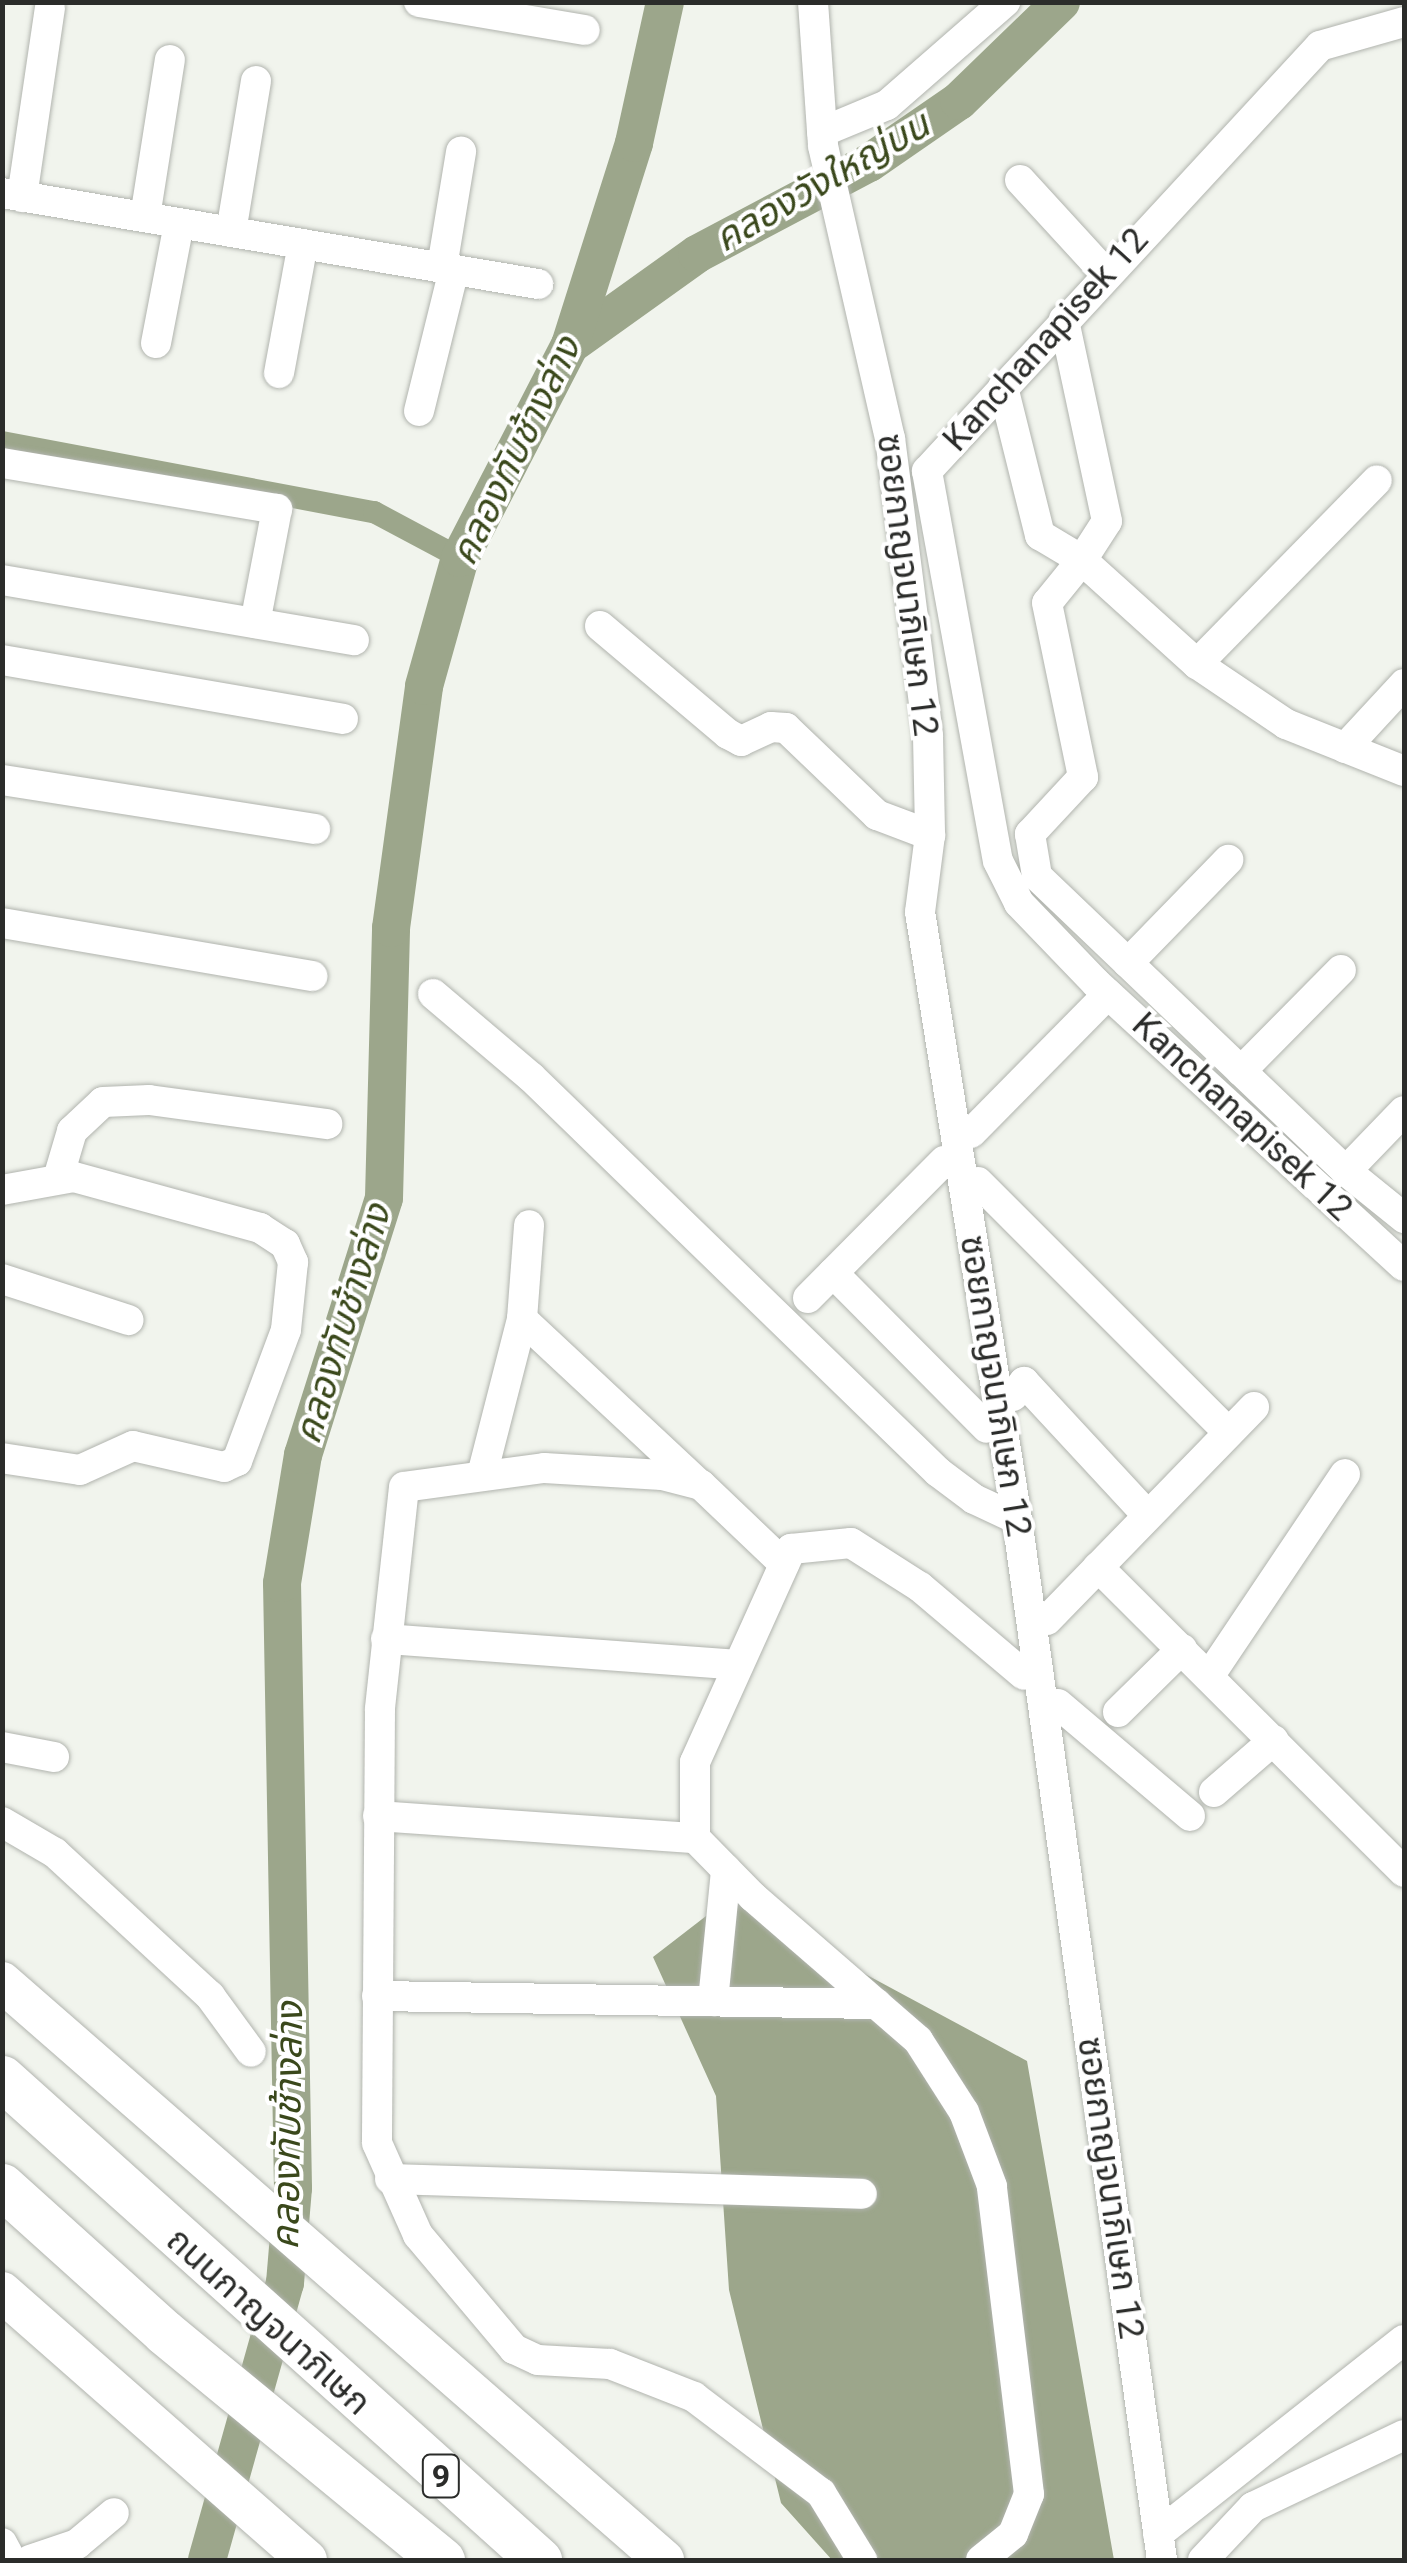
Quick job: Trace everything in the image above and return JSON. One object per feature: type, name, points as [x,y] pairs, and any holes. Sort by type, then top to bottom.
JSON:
[{"type":"highway","name":"ถนนกาญจนาภิเษก","points":[[2,2078],[187,2250],[538,2560]]},
{"type":"highway","name":"ถนนกาญจนาภิเษก","points":[[2,2186],[164,2332],[331,2464],[442,2560]]},
{"type":"main road","points":[[2,1982],[664,2560]]},
{"type":"main road","points":[[6,2302],[305,2558]]},
{"type":"street","points":[[420,2],[585,30]]},
{"type":"street","name":"ซอยกาญจนาภิเษก 12","points":[[813,2],[822,139],[890,438],[928,736],[930,835],[920,912],[1017,1519],[1160,2548]]},
{"type":"street","points":[[822,139],[886,105],[1006,2]]},
{"type":"street","points":[[50,7],[12,195],[538,284]]},
{"type":"street","name":"Kanchanapisek 12","points":[[1404,22],[1320,46],[927,471],[998,861],[1019,902],[1108,994],[1404,1266]]},
{"type":"street","points":[[146,218],[170,60]]},
{"type":"street","points":[[230,232],[256,81]]},
{"type":"street","points":[[419,411],[448,268],[461,152]]},
{"type":"street","points":[[1020,180],[1106,274]]},
{"type":"street","points":[[156,342],[180,223]]},
{"type":"street","points":[[279,373],[303,244]]},
{"type":"street","points":[[1064,320],[1108,521],[1047,603],[1083,776],[1030,834],[1037,876],[1346,1170],[1404,1218]]},
{"type":"street","points":[[1003,386],[1040,536],[1082,560],[1197,664],[1286,724],[1404,772]]},
{"type":"street","points":[[2,463],[277,508],[256,623]]},
{"type":"street","points":[[1197,664],[1377,480]]},
{"type":"street","points":[[2,580],[354,640]]},
{"type":"street","points":[[600,626],[728,734],[741,741],[771,727],[786,728],[878,815],[930,835]]},
{"type":"street","points":[[2,660],[343,719]]},
{"type":"street","points":[[1345,748],[1404,684]]},
{"type":"street","points":[[2,780],[316,829]]},
{"type":"street","points":[[1128,962],[1228,860]]},
{"type":"street","points":[[2,923],[312,976]]},
{"type":"street","points":[[1241,1071],[1341,970]]},
{"type":"street","points":[[432,994],[531,1077],[938,1472],[974,1500],[1017,1519]]},
{"type":"street","points":[[808,1298],[1108,994]]},
{"type":"street","points":[[59,1175],[72,1131],[103,1102],[149,1100],[327,1124]]},
{"type":"street","points":[[1346,1170],[1404,1110]]},
{"type":"street","points":[[2,1190],[59,1175],[260,1228],[285,1244],[293,1262],[286,1330],[238,1462],[224,1467],[134,1446],[80,1470],[2,1458]]},
{"type":"street","points":[[978,1182],[1227,1431]]},
{"type":"street","points":[[482,1476],[522,1319],[528,1225]]},
{"type":"street","points":[[833,1273],[987,1428]]},
{"type":"street","points":[[2,1279],[128,1320]]},
{"type":"street","points":[[522,1319],[784,1564]]},
{"type":"street","points":[[1013,1396],[1024,1382],[1147,1515]]},
{"type":"street","points":[[1047,1620],[1254,1407]]},
{"type":"street","points":[[700,1485],[662,1475],[544,1468],[404,1487],[386,1638],[378,1816],[378,2143],[418,2235],[514,2348],[538,2360],[610,2364],[694,2396],[821,2493],[862,2560]]},
{"type":"street","points":[[1210,1675],[1345,1474]]},
{"type":"street","points":[[695,1838],[694,1762],[791,1549],[851,1543],[920,1587],[1024,1675]]},
{"type":"street","points":[[1098,1567],[1404,1872]]},
{"type":"street","points":[[386,1638],[737,1665]]},
{"type":"street","points":[[1118,1712],[1182,1649]]},
{"type":"street","points":[[1058,1704],[1190,1816]]},
{"type":"street","points":[[1214,1792],[1274,1740]]},
{"type":"street","points":[[2,1746],[54,1756]]},
{"type":"street","points":[[378,1816],[695,1838],[918,2040],[955,2097],[992,2186],[1029,2494],[1013,2534],[982,2560]]},
{"type":"street","points":[[2,1822],[55,1853],[210,1996],[250,2052]]},
{"type":"street","points":[[714,2002],[726,1870]]},
{"type":"street","points":[[376,1996],[876,2004]]},
{"type":"street","points":[[390,2178],[862,2194]]},
{"type":"street","points":[[1160,2548],[1404,2340]]},
{"type":"street","points":[[1203,2560],[1253,2508],[1404,2435]]},
{"type":"street","points":[[30,2560],[77,2544],[114,2513]]},
{"type":"street","points":[[2,2543],[11,2560]]},
{"type":"shaded area","points":[[754,1879],[798,1938],[1027,2061],[1114,2560],[832,2560],[781,2503],[729,2290],[716,2096],[653,1957]]},
{"type":"waterway","name":"คลองทับช้างล่าง","points":[[207,2560],[285,2283],[293,2188],[282,1583],[303,1455],[384,1198],[391,928],[424,686],[460,558],[570,345],[634,143],[665,2]]},
{"type":"waterway","name":"คลองวังใหญ่บน","points":[[570,345],[697,254],[869,163],[959,101],[1061,2]]},
{"type":"waterway","points":[[2,442],[374,512],[460,558]]}]
